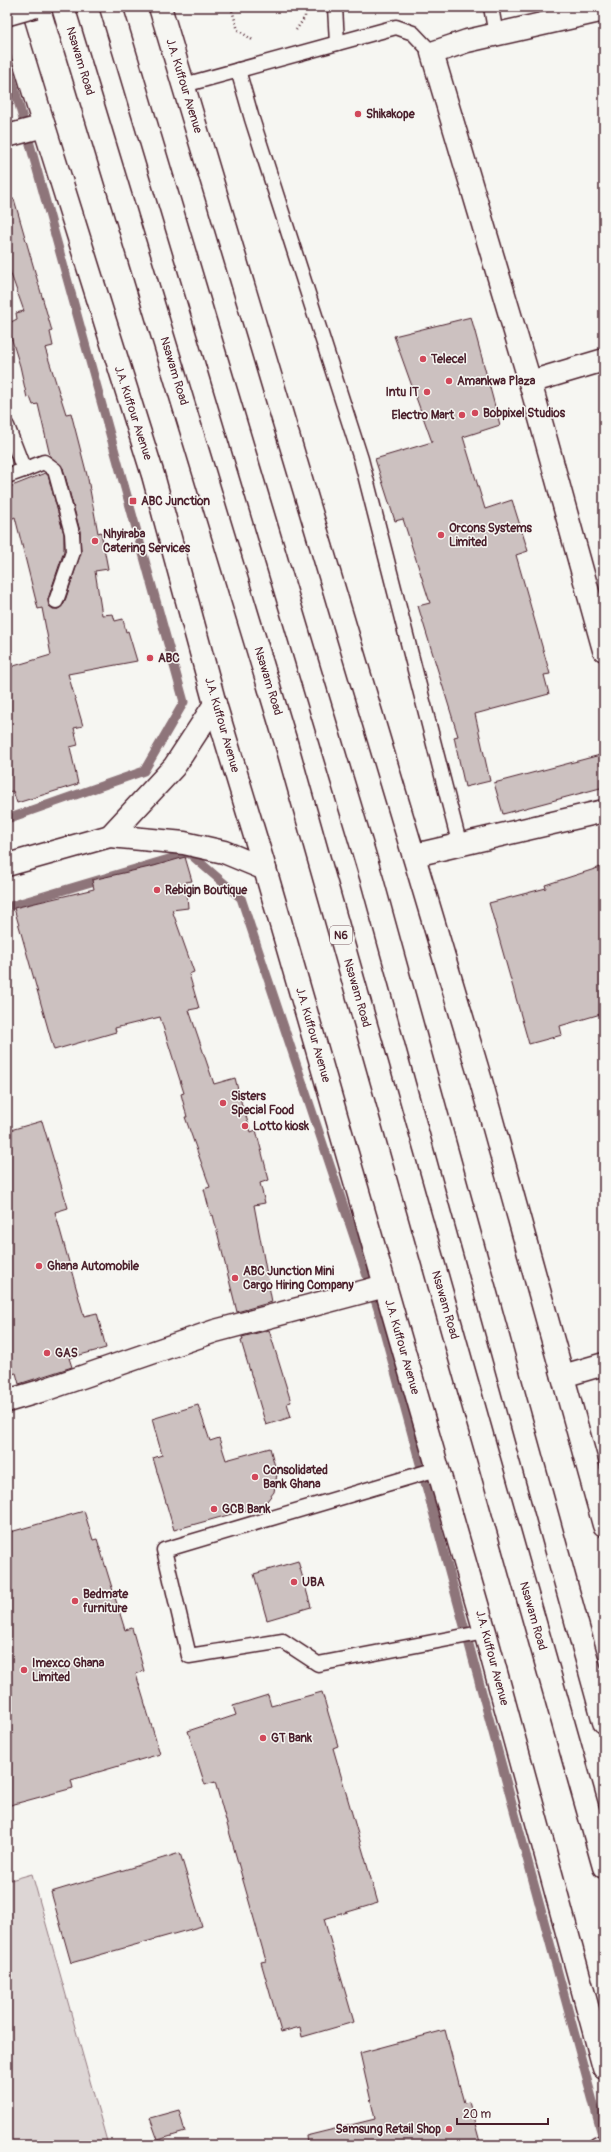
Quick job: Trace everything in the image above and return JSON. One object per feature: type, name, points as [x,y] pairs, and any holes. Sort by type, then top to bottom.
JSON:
[{"type":"main road","name":"J.A. Kuffour Avenue","points":[[8,7],[153,475],[215,704],[265,869],[485,1632],[604,2068]]},
{"type":"main road","name":"Nsawam Road","points":[[63,7],[287,746],[604,1867]]},
{"type":"main road","points":[[111,7],[370,873],[604,1722]]},
{"type":"main road","name":"J.A. Kuffour Avenue","points":[[160,7],[482,1081],[604,1525]]},
{"type":"main road","points":[[604,10],[467,41],[432,53],[530,382],[604,650]]},
{"type":"main road","points":[[7,136],[44,126]]},
{"type":"main road","points":[[530,382],[604,360]]},
{"type":"main road","points":[[110,836],[174,767],[215,704]]},
{"type":"main road","points":[[415,855],[460,846],[604,812]]},
{"type":"main road","points":[[7,865],[110,836],[184,843],[224,852],[265,869]]},
{"type":"main road","points":[[7,1400],[44,1390],[215,1331],[385,1286]]},
{"type":"main road","points":[[563,1376],[604,1364]]},
{"type":"street","points":[[7,15],[35,7]]},
{"type":"lane","points":[[335,7],[337,43]]},
{"type":"lane","points":[[491,7],[496,35]]},
{"type":"lane","points":[[184,85],[396,27],[413,33],[432,53]]},
{"type":"lane","points":[[238,70],[252,119],[361,459],[460,846]]},
{"type":"lane","points":[[7,426],[24,470]]},
{"type":"lane","points":[[7,476],[44,462],[55,470],[72,533],[72,552],[56,601]]},
{"type":"lane","points":[[438,1469],[164,1550],[189,1656],[283,1641],[318,1664],[485,1632]]},
{"type":"lane","points":[[596,2145],[604,2141]]},
{"type":"path","points":[[231,7],[238,30],[259,44]]},
{"type":"path","points":[[295,32],[306,17],[305,7]]},
{"type":"shaded area","points":[[7,69],[17,101],[13,105],[8,103],[7,98]]},
{"type":"shaded area","points":[[32,1874],[108,2145],[7,2145],[7,1881]]},
{"type":"building","points":[[14,199],[52,331],[50,332],[53,346],[45,348],[66,414],[71,413],[88,479],[98,533],[101,532],[108,569],[95,571],[102,615],[113,614],[115,621],[123,619],[126,632],[128,631],[137,661],[68,674],[83,726],[74,728],[78,745],[70,747],[78,784],[17,803],[13,791],[7,792],[7,668],[51,655],[42,608],[38,609],[15,517],[7,521],[7,488],[45,473],[48,475],[64,534],[64,551],[48,599],[49,606],[53,609],[58,609],[64,604],[81,552],[80,531],[63,468],[50,456],[38,404],[33,405],[30,397],[27,398],[20,366],[7,324],[17,319],[16,313],[24,311],[7,263],[7,200]]},
{"type":"building","points":[[471,317],[500,425],[463,437],[485,509],[512,500],[528,551],[516,555],[550,674],[544,675],[549,694],[475,714],[490,781],[465,787],[454,737],[458,736],[418,606],[430,603],[403,519],[395,521],[375,459],[432,442],[394,336]]},
{"type":"building","points":[[604,754],[604,787],[503,814],[494,783]]},
{"type":"building","points":[[185,857],[192,881],[186,882],[188,908],[172,910],[194,972],[189,974],[199,1008],[189,1010],[214,1084],[235,1078],[244,1113],[251,1132],[256,1130],[269,1180],[260,1183],[265,1203],[254,1205],[272,1302],[237,1312],[213,1215],[211,1216],[204,1189],[210,1187],[185,1117],[187,1117],[181,1094],[184,1093],[160,1017],[115,1028],[116,1032],[54,1050],[14,908],[94,889],[92,880],[154,866]]},
{"type":"building","points":[[604,866],[604,1013],[560,1026],[562,1035],[529,1044],[489,903],[546,888],[545,885]]},
{"type":"building","points":[[42,1121],[68,1208],[55,1212],[84,1316],[97,1313],[106,1348],[69,1358],[72,1367],[19,1384],[16,1373],[7,1375],[7,1131]]},
{"type":"building","points":[[269,1330],[291,1402],[287,1403],[291,1417],[266,1425],[241,1341],[243,1340],[242,1337]]},
{"type":"building","points":[[198,1405],[210,1441],[219,1438],[226,1460],[270,1448],[277,1474],[274,1492],[267,1501],[257,1507],[174,1530],[153,1458],[162,1455],[152,1419]]},
{"type":"building","points":[[84,1511],[93,1540],[97,1539],[125,1630],[132,1628],[144,1671],[136,1674],[160,1754],[71,1780],[73,1788],[7,1806],[7,1533]]},
{"type":"building","points":[[298,1561],[311,1607],[267,1620],[254,1574]]},
{"type":"building","points":[[322,1692],[338,1746],[333,1748],[378,1903],[324,1919],[354,2022],[302,2037],[300,2027],[281,2032],[261,1962],[266,1961],[215,1782],[205,1785],[188,1731],[236,1715],[233,1706],[268,1695],[271,1706]]},
{"type":"building","points":[[180,1853],[202,1926],[71,1963],[51,1892]]},
{"type":"building","points":[[445,2030],[464,2103],[469,2102],[480,2142],[467,2145],[307,2145],[306,2136],[375,2119],[360,2053]]},
{"type":"building","points":[[179,2110],[185,2132],[158,2140],[150,2118]]},
{"type":"waterway","points":[[7,61],[184,702],[144,771],[7,819]]},
{"type":"waterway","points":[[7,907],[189,853],[241,898],[378,1309],[604,2142]]},
{"type":"place","name":"Shikakope","points":[[358,114]]},
{"type":"place","name":"Telecel","points":[[423,359]]},
{"type":"place","name":"Amankwa Plaza","points":[[449,381]]},
{"type":"place","name":"Intu IT","points":[[427,392]]},
{"type":"place","name":"Bobpixel Studios","points":[[475,413]]},
{"type":"place","name":"Electro Mart","points":[[462,415]]},
{"type":"place","name":"ABC Junction","points":[[133,501]]},
{"type":"place","name":"Orcons Systems Limited","points":[[441,535]]},
{"type":"place","name":"Nhyiraba Catering Services","points":[[95,541]]},
{"type":"place","name":"ABC","points":[[150,658]]},
{"type":"place","name":"Rebigin Boutique","points":[[157,890]]},
{"type":"place","name":"Sisters Special Food","points":[[223,1103]]},
{"type":"place","name":"Lotto kiosk","points":[[245,1126]]},
{"type":"place","name":"Ghana Automobile","points":[[39,1266]]},
{"type":"place","name":"ABC Junction Mini Cargo Hiring Company","points":[[235,1278]]},
{"type":"place","name":"GAS","points":[[47,1353]]},
{"type":"place","name":"Consolidated Bank Ghana","points":[[255,1477]]},
{"type":"place","name":"GCB Bank","points":[[214,1509]]},
{"type":"place","name":"UBA","points":[[294,1582]]},
{"type":"place","name":"Bedmate furniture","points":[[75,1601]]},
{"type":"place","name":"Imexco Ghana Limited","points":[[24,1670]]},
{"type":"place","name":"GT Bank","points":[[263,1738]]},
{"type":"place","name":"Samsung Retail Shop","points":[[449,2129]]}]
